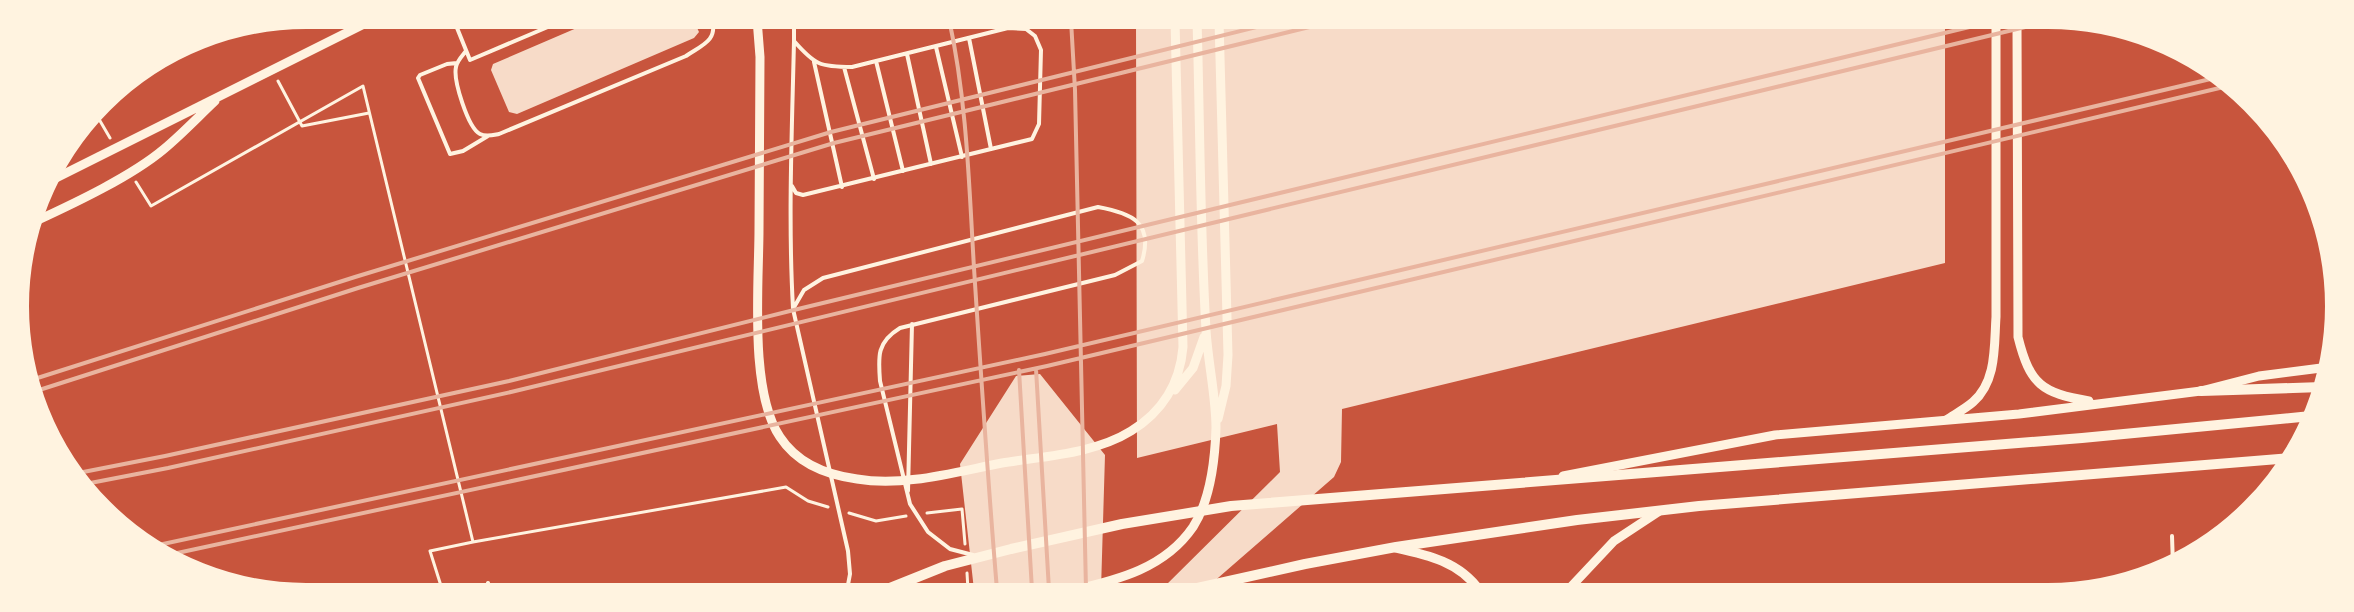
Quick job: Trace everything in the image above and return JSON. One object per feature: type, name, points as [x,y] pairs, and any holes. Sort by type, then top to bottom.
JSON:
[{"type":"main road","points":[[2201,391],[2315,387]]},
{"type":"main road","points":[[895,586],[945,566],[1011,549],[1122,524],[1231,506],[2082,438],[2305,417]]},
{"type":"main road","points":[[1206,586],[1305,564],[1481,533],[1661,510],[2282,459]]},
{"type":"street","points":[[57,178],[360,26]]},
{"type":"street","points":[[757,26],[760,57],[758,321],[760,359],[766,401],[771,419],[779,436],[790,450],[822,470],[838,476],[877,481],[918,478],[1073,451],[1107,442],[1130,431],[1153,415],[1193,368],[1206,331]]},
{"type":"street","points":[[1166,399],[1176,382],[1182,366],[1183,347],[1175,26]]},
{"type":"street","points":[[1197,26],[1206,331],[1216,427]]},
{"type":"street","points":[[1090,586],[1124,578],[1142,570],[1179,544],[1193,526],[1202,509],[1212,470],[1216,427],[1226,386],[1228,355],[1219,26]]},
{"type":"street","points":[[1944,422],[1973,403],[1983,391],[1990,376],[1994,358],[1996,317],[1996,26]]},
{"type":"street","points":[[2017,26],[2018,337],[2028,370],[2042,386],[2059,396],[2097,403]]},
{"type":"street","points":[[40,219],[145,163],[164,149],[224,93]]},
{"type":"street","points":[[1544,480],[1775,435],[1944,422],[2019,414],[2201,391],[2259,376],[2320,368]]},
{"type":"street","points":[[1572,586],[1614,541],[1661,510]]},
{"type":"street","points":[[1396,548],[1441,560],[1457,568],[1469,577],[1476,586]]},
{"type":"lane","points":[[456,26],[470,60],[550,26]]},
{"type":"lane","points":[[458,63],[447,64],[420,75],[418,78],[450,154],[464,151],[488,136],[500,134],[686,56],[710,39],[714,31],[713,26]]},
{"type":"lane","points":[[794,26],[793,309],[848,552],[850,574],[848,586]]},
{"type":"lane","points":[[792,186],[796,193],[803,195],[962,157],[1032,139],[1040,124],[1040,50],[1036,36],[1026,29],[1008,28],[936,47],[844,67],[829,67],[810,60],[794,41]]},
{"type":"lane","points":[[969,38],[991,149]]},
{"type":"lane","points":[[936,47],[962,157]]},
{"type":"lane","points":[[466,51],[458,63],[455,83],[473,126],[480,134],[488,136]]},
{"type":"lane","points":[[906,54],[931,164]]},
{"type":"lane","points":[[876,61],[903,171]]},
{"type":"lane","points":[[814,62],[842,187]]},
{"type":"lane","points":[[844,67],[874,179]]},
{"type":"lane","points":[[793,309],[804,290],[823,278],[1098,207],[1122,211],[1136,220],[1145,233],[1146,248],[1142,260],[1115,275],[912,324],[888,335],[881,346],[878,361],[880,381],[910,504],[928,532],[950,549],[973,556],[1011,549]]},
{"type":"lane","points":[[908,496],[912,324]]},
{"type":"lane","points":[[2172,536],[2173,557]]},
{"type":"path","points":[[272,69],[302,126],[370,113]]},
{"type":"path","points":[[136,181],[151,206],[363,86],[473,542]]},
{"type":"path","points":[[99,119],[111,139]]},
{"type":"path","points":[[441,586],[430,552],[473,542],[786,487],[808,501],[834,508]]},
{"type":"path","points":[[924,514],[962,508],[966,554]]},
{"type":"path","points":[[842,511],[876,520],[915,515]]},
{"type":"path","points":[[967,572],[968,586]]},
{"type":"path","points":[[470,586],[488,583]]},
{"type":"building","points":[[581,26],[696,26],[699,32],[694,38],[517,114],[509,112],[491,70],[493,64]]},
{"type":"building","points":[[1136,26],[1945,26],[1945,263],[1342,409],[1341,462],[1334,477],[1209,586],[1165,586],[1280,472],[1277,424],[1137,458]]},
{"type":"building","points":[[1040,374],[1105,455],[1101,586],[974,586],[960,464],[1016,376]]},
{"type":"railway","points":[[950,26],[964,112],[997,586]]},
{"type":"railway","points":[[1071,26],[1075,90],[1086,586]]},
{"type":"railway","points":[[36,378],[355,277],[831,132],[1261,26]]},
{"type":"railway","points":[[39,390],[358,288],[834,143],[1314,26]]},
{"type":"railway","points":[[81,472],[509,381],[798,309],[1974,26]]},
{"type":"railway","points":[[90,483],[168,468],[511,392],[2030,26]]},
{"type":"railway","points":[[160,545],[1045,354],[2211,79]]},
{"type":"railway","points":[[176,553],[1047,366],[2222,87]]},
{"type":"railway","points":[[1036,369],[1049,586]]},
{"type":"railway","points":[[1019,370],[1032,586]]}]
